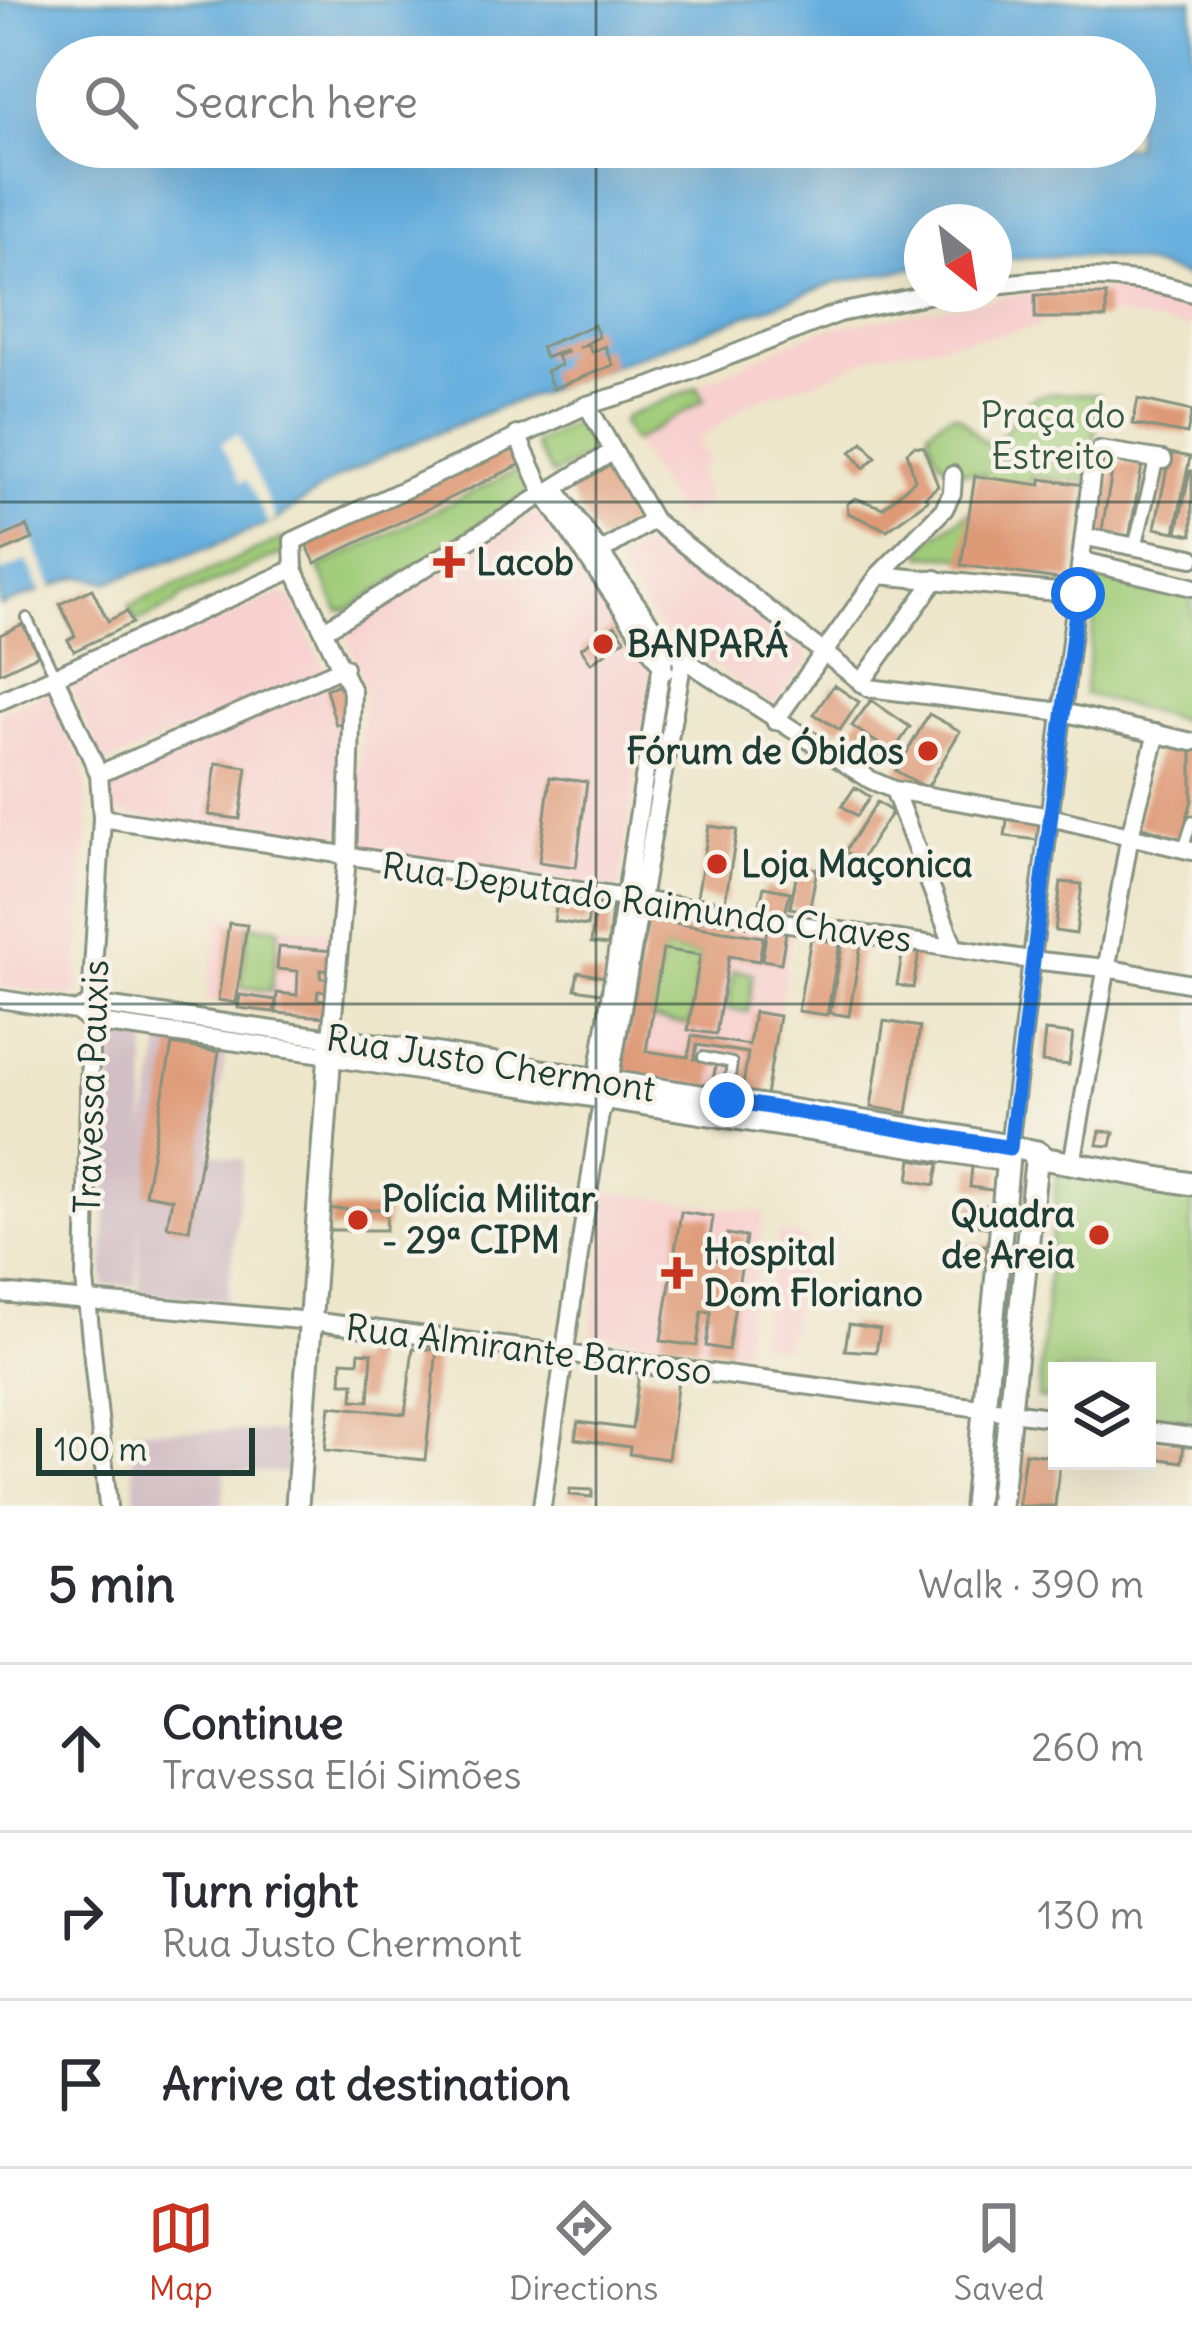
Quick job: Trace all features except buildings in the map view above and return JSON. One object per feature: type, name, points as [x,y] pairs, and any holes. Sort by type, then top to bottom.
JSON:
[{"type":"street","points":[[1012,284],[1112,278],[1192,292]]},
{"type":"street","points":[[297,1506],[354,721],[352,684],[294,568],[293,542],[587,405],[652,386],[826,317],[904,300]]},
{"type":"street","points":[[587,405],[653,520],[874,691],[1063,712],[1192,742]]},
{"type":"street","points":[[517,435],[592,557],[673,664],[706,673],[775,721],[894,790],[1050,817],[1188,850]]},
{"type":"street","points":[[326,629],[612,452]]},
{"type":"street","points":[[975,1506],[1030,960],[1097,452],[1160,459],[1135,547]]},
{"type":"street","points":[[775,721],[879,575],[944,508],[952,493],[953,475]]},
{"type":"street","points":[[592,557],[653,520]]},
{"type":"street","points":[[1086,537],[1192,558]]},
{"type":"street","points":[[1083,561],[1192,586]]},
{"type":"street","points":[[0,701],[294,568]]},
{"type":"street","points":[[879,575],[1078,594]]},
{"type":"street","points":[[861,683],[936,579]]},
{"type":"street","points":[[542,1506],[602,1094],[673,664]]},
{"type":"street","points":[[99,774],[344,667]]},
{"type":"street","name":"Travessa Pauxis","points":[[55,677],[99,774],[102,818],[86,1012],[87,1299],[108,1506]]},
{"type":"street","points":[[1072,1164],[1130,835],[1157,733]]},
{"type":"street","points":[[894,790],[954,947]]},
{"type":"street","name":"Rua Deputado Raimundo Chaves","points":[[102,818],[1192,984]]},
{"type":"street","name":"Rua Justo Chermont","points":[[0,999],[331,1046],[602,1094],[1192,1184]]},
{"type":"street","name":"Rua Justo Chermont","points":[[602,1094],[727,1100],[1009,1154]]},
{"type":"street","points":[[1000,1506],[1039,1158]]},
{"type":"street","name":"Rua Almirante Barroso","points":[[0,1293],[311,1321],[1048,1417]]},
{"type":"street","points":[[1156,1432],[1192,1437]]},
{"type":"lane","points":[[27,618],[55,677]]},
{"type":"lane","points":[[1188,850],[1192,821]]},
{"type":"lane","points":[[703,1057],[732,1063],[727,1100]]},
{"type":"shaded area","points":[[1149,289],[1192,304],[1190,329],[1116,315],[1042,316],[1041,327],[878,354],[827,377],[749,402],[699,441],[708,461],[695,472],[709,501],[682,521],[619,420],[819,330],[920,312],[1012,312],[1012,296]]},
{"type":"shaded area","points":[[545,506],[651,670],[619,890],[356,848],[364,684],[344,631]]},
{"type":"shaded area","points":[[659,535],[810,656],[773,707],[662,631],[615,564]]},
{"type":"shaded area","points":[[280,594],[292,599],[325,670],[104,765],[70,685]]},
{"type":"shaded area","points":[[340,682],[347,686],[339,848],[109,812],[105,784]]},
{"type":"shaded area","points":[[49,692],[83,764],[85,779],[88,823],[76,996],[0,986],[0,713]]},
{"type":"shaded area","points":[[663,912],[792,931],[766,1096],[614,1072],[618,1048],[625,1048],[648,919],[661,921]]},
{"type":"shaded area","points":[[219,917],[333,932],[324,1025],[206,1001]]},
{"type":"shaded area","points":[[114,1030],[147,1031],[144,1127],[163,1039],[227,1047],[210,1152],[243,1160],[227,1300],[139,1293],[140,1216],[136,1286],[103,1285]]},
{"type":"shaded area","name":"Hospital Dom Floriano","points":[[608,1192],[764,1213],[743,1351],[591,1334]]},
{"type":"shaded area","points":[[779,1232],[807,1238],[786,1348],[758,1343]]},
{"type":"shaded area","points":[[131,1429],[298,1433],[297,1473],[225,1471],[223,1506],[135,1506]]},
{"type":"green space","points":[[698,387],[704,400],[633,442],[622,422],[625,417]]},
{"type":"green space","name":"Praça do Estreito","points":[[1055,393],[1099,395],[1090,481],[1031,477],[1028,505],[983,500],[985,474],[953,469],[935,453],[929,430],[948,416],[960,416],[982,441],[993,442],[1030,400]]},
{"type":"green space","points":[[587,415],[604,446],[552,475],[534,444]]},
{"type":"green space","points":[[526,466],[537,487],[347,611],[338,610],[319,568]]},
{"type":"green space","points":[[972,510],[965,557],[922,555],[922,545]]},
{"type":"green space","points":[[282,539],[288,551],[180,597],[137,622],[129,606]]},
{"type":"green space","points":[[1101,568],[1192,589],[1192,723],[1084,694]]},
{"type":"green space","points":[[249,925],[279,928],[271,991],[241,987]]},
{"type":"green space","points":[[663,949],[700,955],[689,1025],[651,1019]]},
{"type":"green space","points":[[733,970],[753,973],[748,1012],[728,1009]]},
{"type":"green space","points":[[1057,1170],[1192,1191],[1192,1420],[1156,1415],[1156,1362],[1048,1362],[1048,1400],[1038,1398]]},
{"type":"water","points":[[0,0],[1192,0],[1192,280],[1120,260],[1012,259],[1012,204],[904,204],[904,270],[831,284],[490,411],[334,480],[276,520],[108,582],[80,576],[0,606]]},
{"type":"pier","points":[[238,434],[276,520],[268,524],[247,480],[241,482],[221,443]]},
{"type":"pier","points":[[27,526],[54,591],[43,596],[27,561],[0,573],[0,538]]},
{"type":"place","name":"Lacob","points":[[449,562]]},
{"type":"place","name":"BANPARÁ","points":[[603,644]]},
{"type":"place","name":"Fórum de Óbidos","points":[[928,751]]},
{"type":"place","name":"Loja Maçonica","points":[[717,864]]},
{"type":"place","name":"Polícia Militar - 29ª CIPM","points":[[358,1220]]},
{"type":"place","name":"Quadra de Areia","points":[[1099,1235]]},
{"type":"place","name":"Hospital Dom Floriano","points":[[677,1273]]},
{"type":"route","points":[[727,1100],[1010,1148],[1078,594]]}]
